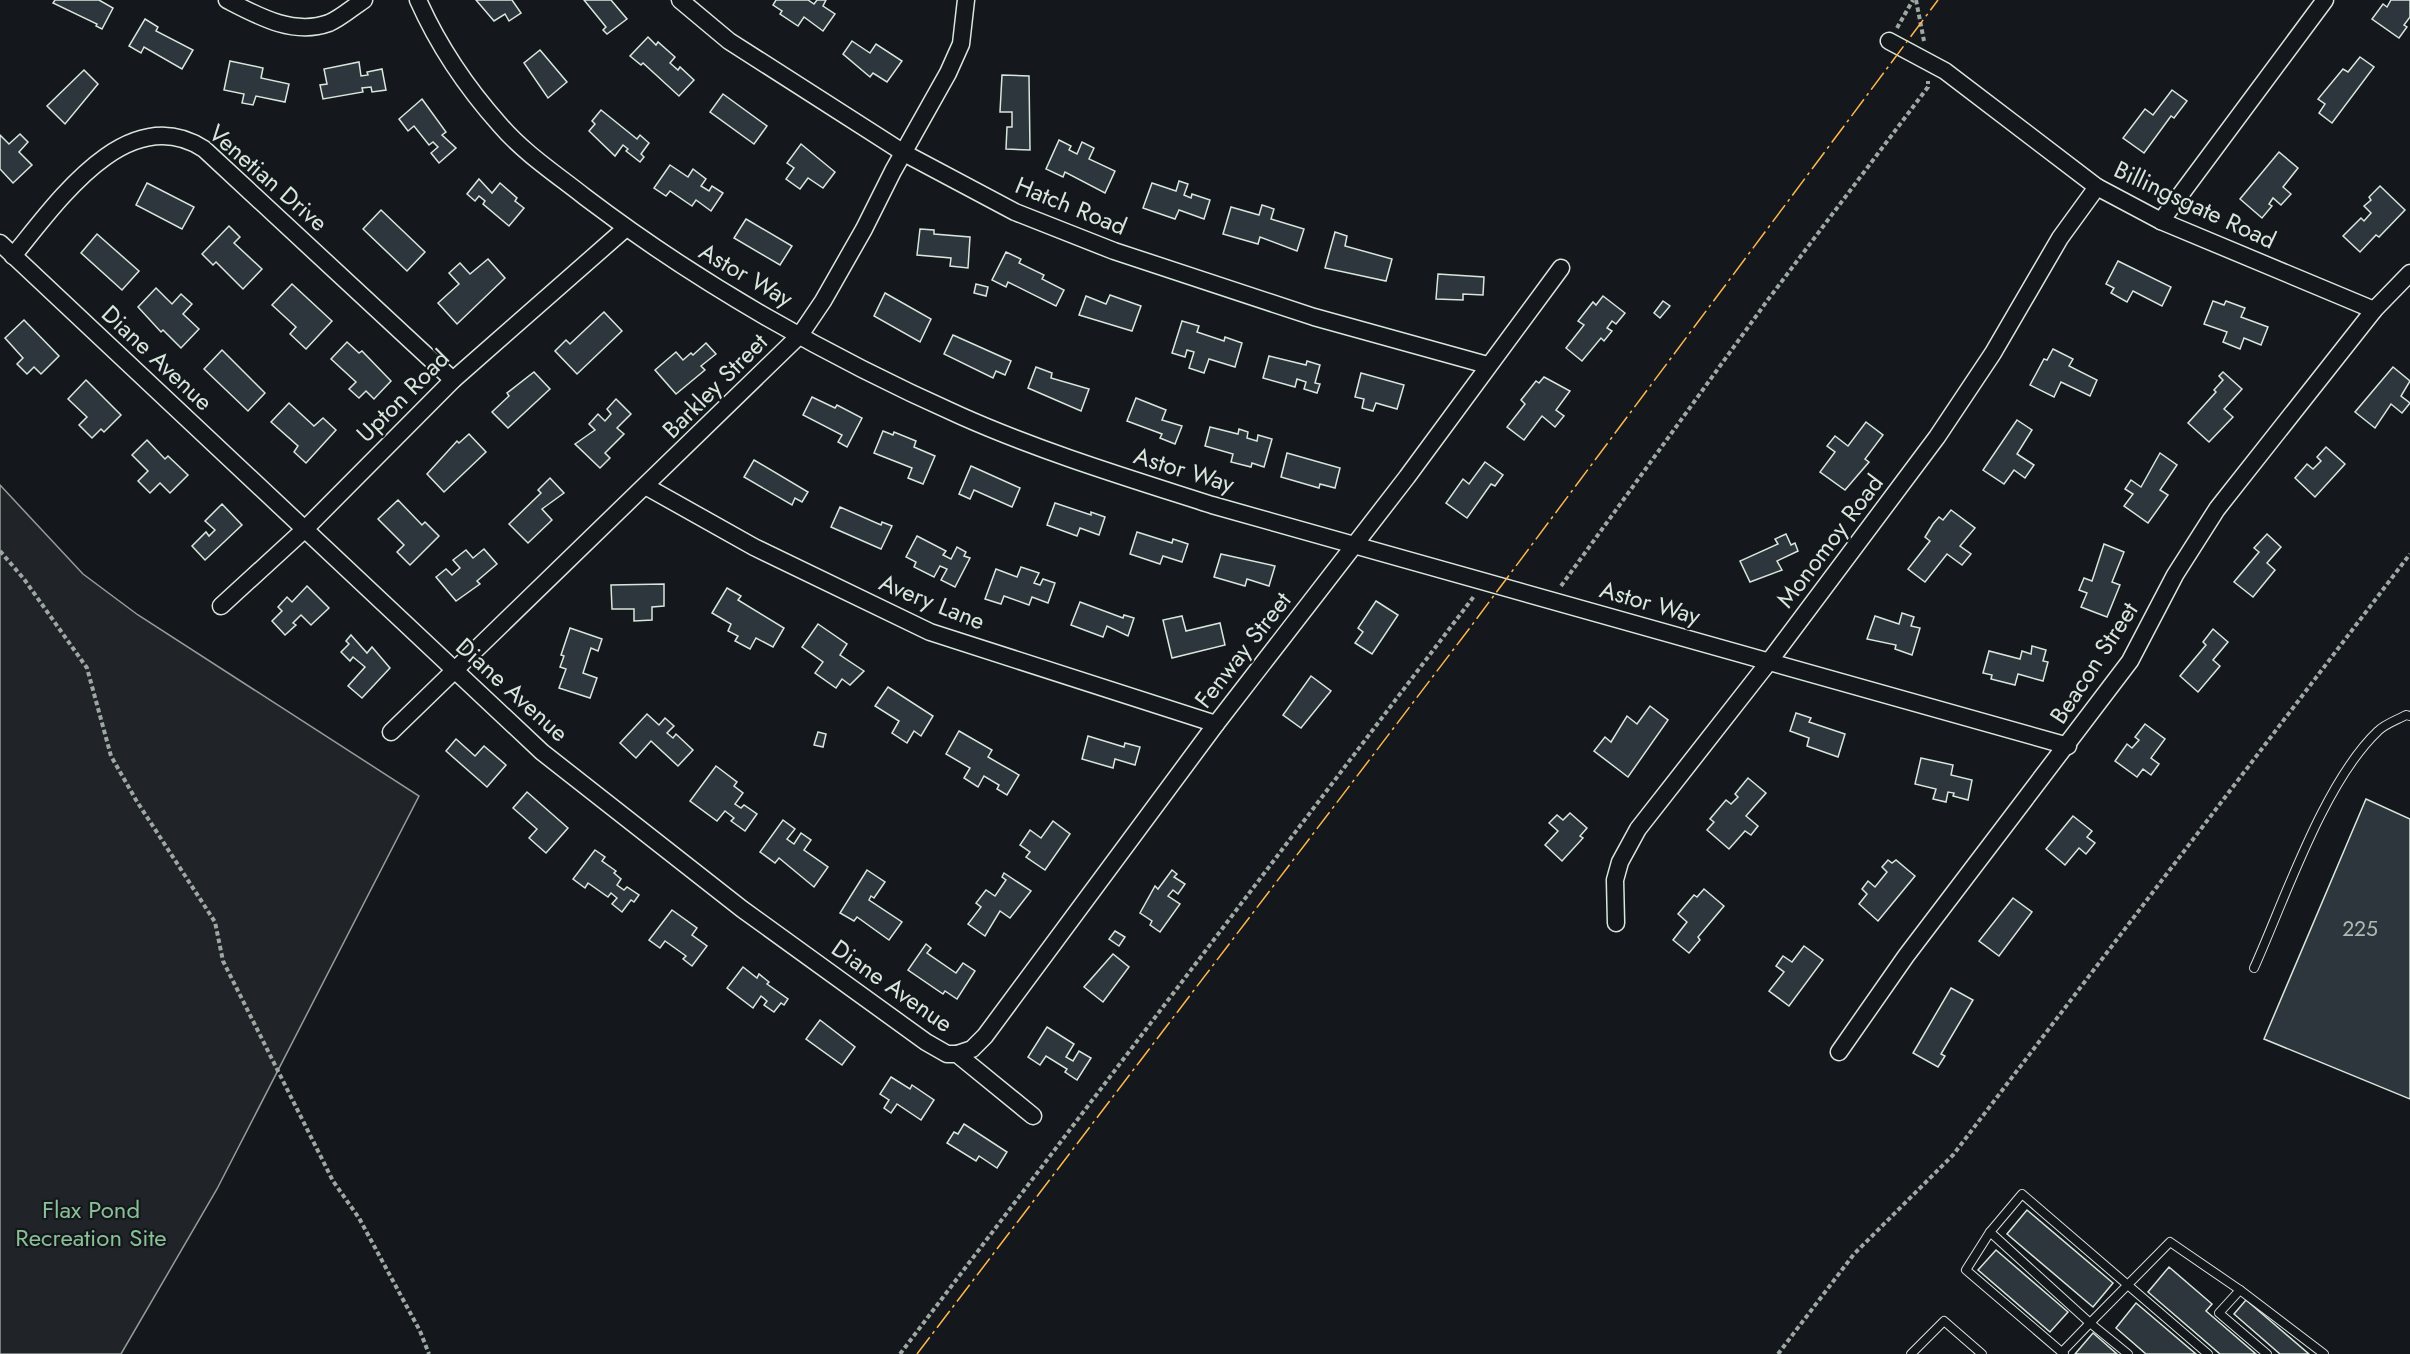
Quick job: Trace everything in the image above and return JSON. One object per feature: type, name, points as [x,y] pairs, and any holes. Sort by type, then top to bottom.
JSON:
[{"type":"street","points":[[226,0],[284,26],[306,28],[329,22],[364,0]]},
{"type":"street","name":"Astor Way","points":[[418,0],[432,31],[501,126],[537,159],[626,228],[679,263],[800,334],[885,380],[963,417],[1039,447],[1212,505],[1486,580],[1768,663],[2068,746]]},
{"type":"street","name":"Hatch Road","points":[[680,0],[729,41],[904,153],[1015,212],[1114,251],[1314,317],[1487,365]]},
{"type":"street","name":"Barkley Street","points":[[391,732],[600,528],[647,487],[800,334],[823,301],[864,229],[961,44],[966,0]]},
{"type":"street","points":[[2161,221],[2325,0]]},
{"type":"street","name":"Billingsgate Road","points":[[1889,41],[1928,59],[2097,187],[2161,221],[2374,310]]},
{"type":"street","name":"Venetian Drive","points":[[13,256],[57,203],[103,158],[123,145],[142,139],[178,136],[204,149],[453,380]]},
{"type":"street","name":"Monomoy Road","points":[[1616,923],[1615,880],[1620,862],[1638,829],[1768,663],[1938,438],[1993,354],[2060,238],[2097,187]]},
{"type":"street","name":"Upton Road","points":[[221,606],[304,530],[453,380],[626,228]]},
{"type":"street","name":"Diane Avenue","points":[[0,243],[542,752],[742,909],[926,1042],[947,1054],[957,1054],[1034,1116]]},
{"type":"street","name":"Fenway Street","points":[[957,1054],[972,1049],[985,1036],[1216,724],[1561,268]]},
{"type":"street","name":"Beacon Street","points":[[1839,1052],[1906,956],[2068,746],[2130,661],[2175,575],[2217,509],[2374,310],[2410,273]]},
{"type":"street","name":"Avery Lane","points":[[647,487],[754,547],[930,632],[1216,724]]},
{"type":"lane","points":[[2254,968],[2319,821],[2351,762],[2379,730],[2406,715],[2410,716]]},
{"type":"lane","points":[[2208,1354],[2128,1284],[2022,1194],[1990,1232],[1966,1270],[2063,1353],[2090,1323],[2128,1284],[2170,1242],[2240,1290],[2324,1354]]},
{"type":"lane","points":[[1990,1232],[2090,1323],[2128,1354]]},
{"type":"lane","points":[[2240,1290],[2219,1313],[2267,1354]]},
{"type":"lane","points":[[1911,1354],[1934,1328],[1944,1321],[1982,1354]]},
{"type":"path","points":[[1889,41],[1915,0]]},
{"type":"path","points":[[1552,600],[1767,301],[1928,87],[1928,59],[1915,0]]},
{"type":"path","points":[[0,551],[24,579],[87,668],[111,756],[136,800],[215,922],[223,961],[333,1181],[359,1218],[420,1331],[429,1354]]},
{"type":"path","points":[[1778,1354],[1854,1254],[1953,1155],[2410,554]]},
{"type":"path","points":[[900,1354],[1486,580]]},
{"type":"green space","name":"Flax Pond Recreation Site","points":[[0,485],[83,574],[138,615],[419,796],[217,1189],[121,1354],[0,1354]]},
{"type":"building","points":[[55,0],[99,0],[113,8],[102,29],[96,26],[97,24],[53,3]]},
{"type":"building","points":[[476,0],[512,0],[521,13],[509,21],[505,14],[494,21]]},
{"type":"building","points":[[584,0],[611,0],[627,19],[607,34],[603,30],[606,27]]},
{"type":"building","points":[[776,0],[808,0],[814,4],[817,0],[826,0],[823,6],[835,14],[823,31],[804,17],[798,26],[780,14],[782,11],[773,5]]},
{"type":"building","points":[[2391,0],[2410,0],[2410,17],[2404,25],[2407,27],[2399,38],[2372,19],[2383,4],[2387,7]]},
{"type":"building","points":[[145,19],[158,27],[156,31],[193,50],[182,69],[144,47],[141,53],[129,46]]},
{"type":"building","points":[[648,37],[656,45],[658,42],[675,57],[670,63],[678,70],[680,67],[694,80],[679,96],[643,63],[641,65],[630,56]]},
{"type":"building","points":[[852,41],[870,53],[876,44],[902,61],[887,82],[873,73],[870,77],[843,54]]},
{"type":"building","points":[[540,50],[567,82],[548,98],[524,63]]},
{"type":"building","points":[[2360,57],[2374,67],[2332,123],[2319,113],[2325,104],[2318,99],[2343,69],[2348,72]]},
{"type":"building","points":[[230,61],[263,68],[261,78],[289,84],[285,102],[256,96],[253,105],[242,103],[244,94],[224,90]]},
{"type":"building","points":[[359,62],[361,76],[368,75],[367,72],[382,69],[386,90],[372,92],[371,87],[362,88],[363,92],[323,99],[320,85],[327,84],[324,69]]},
{"type":"building","points":[[84,70],[98,84],[65,124],[47,106]]},
{"type":"building","points":[[1002,75],[1029,76],[1030,150],[1006,149],[1007,127],[1012,127],[1012,112],[1000,112]]},
{"type":"building","points":[[2172,90],[2187,101],[2174,118],[2171,116],[2144,153],[2123,138],[2145,109],[2153,115]]},
{"type":"building","points":[[723,94],[767,126],[754,144],[710,112]]},
{"type":"building","points":[[422,99],[446,132],[442,135],[456,148],[439,163],[431,153],[438,147],[433,142],[429,145],[414,126],[408,131],[399,119]]},
{"type":"building","points":[[601,110],[637,139],[640,135],[649,143],[641,154],[644,157],[640,162],[626,151],[628,149],[623,145],[615,156],[589,131],[595,124],[592,121]]},
{"type":"building","points":[[20,134],[28,142],[19,152],[32,165],[13,183],[0,169],[0,135],[9,144]]},
{"type":"building","points":[[1059,140],[1071,146],[1069,150],[1077,154],[1082,142],[1094,148],[1089,159],[1115,171],[1105,193],[1065,172],[1063,177],[1046,169]]},
{"type":"building","points":[[801,144],[835,172],[823,188],[808,178],[800,189],[786,179],[794,168],[787,163]]},
{"type":"building","points":[[2279,152],[2298,168],[2283,187],[2291,194],[2281,205],[2273,198],[2269,204],[2272,206],[2262,218],[2240,199]]},
{"type":"building","points":[[670,165],[688,177],[693,169],[706,179],[701,186],[709,191],[712,186],[723,193],[711,211],[696,200],[692,206],[670,191],[666,196],[654,188]]},
{"type":"building","points":[[479,179],[492,193],[500,183],[517,198],[515,201],[524,208],[509,226],[483,204],[485,201],[479,196],[475,201],[467,194]]},
{"type":"building","points":[[1179,181],[1188,184],[1184,195],[1191,198],[1192,194],[1210,200],[1204,219],[1179,210],[1175,219],[1143,208],[1152,183],[1176,191]]},
{"type":"building","points":[[147,183],[194,207],[182,229],[136,205]]},
{"type":"building","points":[[2380,186],[2405,210],[2379,237],[2376,235],[2360,252],[2343,236],[2361,218],[2364,221],[2371,213],[2364,206]]},
{"type":"building","points":[[1262,205],[1274,209],[1271,219],[1304,229],[1297,251],[1260,237],[1258,244],[1223,234],[1231,207],[1259,215]]},
{"type":"building","points":[[381,210],[425,252],[407,271],[363,229]]},
{"type":"building","points":[[746,219],[792,246],[780,265],[734,238]]},
{"type":"building","points":[[229,226],[240,237],[234,243],[262,269],[243,289],[216,262],[213,265],[202,254]]},
{"type":"building","points":[[920,229],[934,230],[934,234],[970,237],[968,268],[950,266],[951,258],[917,255]]},
{"type":"building","points":[[1335,232],[1347,236],[1345,246],[1392,259],[1386,281],[1325,268]]},
{"type":"building","points":[[97,234],[139,271],[122,290],[81,253]]},
{"type":"building","points":[[1006,252],[1021,259],[1019,263],[1044,275],[1042,279],[1064,290],[1056,306],[1008,282],[1006,287],[992,280]]},
{"type":"building","points":[[488,259],[505,278],[457,324],[438,303],[459,284],[449,273],[460,263],[470,274]]},
{"type":"building","points":[[2118,261],[2171,287],[2162,306],[2133,291],[2127,302],[2111,293],[2114,288],[2106,284]]},
{"type":"building","points":[[1438,274],[1484,277],[1483,295],[1463,294],[1463,300],[1436,299]]},
{"type":"building","points":[[292,284],[332,321],[306,349],[290,334],[296,327],[272,305]]},
{"type":"building","points":[[976,284],[988,287],[986,296],[974,293]]},
{"type":"building","points":[[156,288],[172,304],[181,294],[192,304],[183,314],[199,329],[181,348],[163,330],[161,332],[138,307]]},
{"type":"building","points":[[885,293],[931,319],[920,342],[874,316]]},
{"type":"building","points":[[1110,295],[1141,306],[1132,331],[1079,315],[1086,296],[1106,304]]},
{"type":"building","points":[[1603,296],[1625,313],[1616,324],[1612,321],[1607,328],[1612,331],[1604,341],[1601,338],[1582,361],[1566,348],[1584,325],[1578,321],[1593,302],[1596,305]]},
{"type":"building","points":[[1663,301],[1670,306],[1660,318],[1654,313]]},
{"type":"building","points":[[2213,301],[2224,305],[2226,301],[2245,308],[2241,317],[2268,327],[2261,345],[2244,338],[2240,349],[2223,342],[2227,332],[2204,324]]},
{"type":"building","points":[[604,312],[622,331],[577,374],[555,351],[566,340],[570,344]]},
{"type":"building","points":[[24,320],[59,356],[41,374],[34,367],[27,374],[17,364],[23,358],[5,338]]},
{"type":"building","points":[[1182,321],[1199,326],[1197,332],[1224,341],[1225,337],[1242,343],[1235,367],[1209,359],[1204,373],[1189,368],[1194,352],[1187,350],[1185,357],[1172,353]]},
{"type":"building","points":[[953,335],[1011,361],[1005,375],[996,371],[993,378],[944,354]]},
{"type":"building","points":[[347,342],[359,353],[362,351],[391,381],[374,399],[366,391],[359,398],[349,389],[356,382],[331,359]]},
{"type":"building","points":[[706,343],[716,354],[701,366],[705,370],[676,394],[655,370],[676,352],[683,360],[691,353],[693,355]]},
{"type":"building","points":[[2053,349],[2073,359],[2069,366],[2097,380],[2090,396],[2061,382],[2054,397],[2030,385],[2044,359],[2047,360]]},
{"type":"building","points":[[222,350],[265,393],[248,411],[204,369]]},
{"type":"building","points":[[1269,356],[1306,365],[1307,361],[1320,365],[1315,383],[1320,384],[1317,393],[1304,389],[1306,382],[1297,379],[1295,387],[1263,378]]},
{"type":"building","points":[[1036,367],[1052,373],[1051,378],[1089,389],[1081,411],[1028,388]]},
{"type":"building","points":[[2393,367],[2410,381],[2401,396],[2410,403],[2402,413],[2391,404],[2375,428],[2355,412]]},
{"type":"building","points":[[534,372],[550,389],[508,428],[492,412],[509,396],[507,393]]},
{"type":"building","points":[[2223,372],[2242,389],[2224,409],[2233,417],[2209,442],[2188,423],[2216,392],[2214,390],[2223,380],[2219,376]]},
{"type":"building","points":[[1361,373],[1404,385],[1397,409],[1376,403],[1373,411],[1362,408],[1364,399],[1355,397]]},
{"type":"building","points":[[1544,377],[1570,391],[1556,410],[1564,416],[1555,427],[1542,416],[1524,440],[1507,427],[1525,404],[1521,400],[1536,381],[1539,383]]},
{"type":"building","points":[[86,380],[121,415],[104,432],[101,429],[92,438],[79,425],[87,417],[68,399]]},
{"type":"building","points":[[812,397],[835,408],[837,405],[862,418],[847,447],[838,442],[842,435],[803,415]]},
{"type":"building","points":[[1136,398],[1166,410],[1162,420],[1182,426],[1175,444],[1160,438],[1162,434],[1127,421]]},
{"type":"building","points":[[616,399],[631,414],[617,428],[624,434],[605,453],[610,458],[600,468],[575,444],[595,430],[589,424],[598,414],[605,421],[611,414],[607,409]]},
{"type":"building","points":[[289,403],[314,426],[323,418],[336,430],[306,463],[294,452],[298,446],[271,422]]},
{"type":"building","points":[[2017,420],[2032,430],[2017,454],[2034,465],[2025,478],[2014,470],[2004,484],[1983,470]]},
{"type":"building","points":[[1866,422],[1883,435],[1865,459],[1869,462],[1845,490],[1820,472],[1835,452],[1827,446],[1835,436],[1848,446]]},
{"type":"building","points":[[1210,427],[1238,434],[1239,429],[1248,432],[1247,438],[1257,441],[1258,435],[1272,439],[1264,467],[1252,463],[1251,467],[1231,462],[1233,454],[1205,446]]},
{"type":"building","points":[[883,431],[893,435],[894,432],[916,441],[914,447],[935,456],[923,484],[908,478],[912,468],[874,453]]},
{"type":"building","points":[[469,434],[486,452],[444,492],[427,474],[457,441],[459,443]]},
{"type":"building","points":[[147,440],[165,459],[168,456],[188,475],[170,493],[160,483],[150,493],[138,481],[148,471],[132,455]]},
{"type":"building","points":[[2326,447],[2345,464],[2315,497],[2295,478],[2307,464],[2313,469],[2321,461],[2317,457]]},
{"type":"building","points":[[1287,453],[1340,468],[1335,488],[1320,484],[1319,488],[1281,477]]},
{"type":"building","points":[[2160,453],[2177,465],[2160,490],[2168,495],[2148,523],[2124,506],[2133,494],[2125,489],[2131,480],[2141,487]]},
{"type":"building","points":[[754,460],[808,492],[802,502],[795,498],[792,505],[744,477]]},
{"type":"building","points":[[1485,462],[1503,475],[1495,486],[1491,484],[1467,518],[1446,503],[1463,479],[1469,484]]},
{"type":"building","points":[[971,466],[1020,488],[1012,507],[974,490],[970,499],[959,494]]},
{"type":"building","points":[[550,478],[564,493],[542,509],[552,520],[528,543],[509,524],[541,493],[538,490]]},
{"type":"building","points":[[398,500],[422,525],[425,522],[439,536],[410,565],[397,552],[404,545],[378,519]]},
{"type":"building","points":[[1055,503],[1091,515],[1091,512],[1105,517],[1099,535],[1080,528],[1077,536],[1047,525]]},
{"type":"building","points":[[222,504],[242,525],[205,560],[192,546],[206,532],[209,536],[215,530],[205,521]]},
{"type":"building","points":[[840,507],[881,525],[882,522],[892,526],[881,549],[831,527]]},
{"type":"building","points":[[1951,510],[1975,528],[1960,546],[1971,554],[1962,565],[1947,554],[1925,582],[1908,569],[1930,541],[1925,537],[1933,524],[1939,517],[1943,520]]},
{"type":"building","points":[[1137,532],[1172,543],[1173,539],[1188,544],[1182,562],[1163,556],[1160,564],[1130,554]]},
{"type":"building","points":[[1786,534],[1791,545],[1795,543],[1798,551],[1777,561],[1782,570],[1750,582],[1740,561],[1778,544],[1775,539]]},
{"type":"building","points":[[2267,534],[2281,547],[2267,563],[2275,570],[2253,597],[2234,582],[2259,552],[2254,548]]},
{"type":"building","points":[[917,536],[946,551],[943,555],[951,559],[957,547],[966,552],[964,556],[970,558],[955,587],[941,580],[947,569],[940,566],[934,577],[914,567],[916,562],[906,557]]},
{"type":"building","points":[[2104,544],[2124,552],[2112,582],[2120,585],[2107,617],[2081,607],[2087,593],[2079,590],[2084,578],[2092,581]]},
{"type":"building","points":[[484,549],[497,564],[477,581],[480,584],[456,601],[436,577],[446,569],[452,575],[460,568],[453,560],[466,550],[473,558]]},
{"type":"building","points":[[1221,554],[1275,566],[1269,586],[1247,579],[1245,586],[1214,577]]},
{"type":"building","points":[[1021,567],[1039,573],[1034,583],[1040,585],[1043,579],[1055,583],[1048,603],[1032,597],[1029,605],[1004,596],[1001,604],[985,599],[996,569],[1017,577]]},
{"type":"building","points":[[664,584],[664,606],[652,607],[652,620],[634,621],[634,609],[612,609],[611,585]]},
{"type":"building","points":[[307,586],[329,608],[311,625],[301,615],[293,623],[296,625],[285,635],[272,621],[282,611],[278,607],[287,597],[292,602]]},
{"type":"building","points":[[727,588],[741,596],[738,600],[784,628],[773,647],[756,638],[750,649],[735,641],[738,636],[728,631],[731,624],[712,613]]},
{"type":"building","points":[[1376,601],[1398,615],[1372,654],[1355,643],[1363,632],[1358,628]]},
{"type":"building","points":[[1080,602],[1123,618],[1124,615],[1134,618],[1128,636],[1107,626],[1103,637],[1071,625]]},
{"type":"building","points":[[1902,613],[1914,617],[1911,626],[1920,628],[1912,655],[1895,649],[1896,645],[1867,639],[1875,616],[1899,624]]},
{"type":"building","points":[[1182,616],[1186,631],[1220,623],[1225,645],[1172,658],[1163,620]]},
{"type":"building","points":[[818,624],[847,644],[840,655],[864,671],[850,685],[842,679],[836,688],[815,673],[823,662],[802,647]]},
{"type":"building","points":[[570,628],[602,639],[598,651],[591,648],[583,673],[597,678],[590,698],[559,688],[566,669],[560,667],[564,656],[561,655]]},
{"type":"building","points":[[2213,629],[2228,642],[2213,660],[2220,666],[2198,692],[2180,676],[2206,645],[2203,642]]},
{"type":"building","points":[[351,635],[367,653],[372,647],[390,668],[362,698],[348,686],[365,667],[353,657],[350,661],[341,652],[349,644],[346,641]]},
{"type":"building","points":[[2032,646],[2046,650],[2043,661],[2048,662],[2043,681],[2018,674],[2015,685],[1991,679],[1992,675],[1983,673],[1989,651],[2020,659],[2022,651],[2031,654]]},
{"type":"building","points":[[1311,676],[1331,691],[1301,728],[1283,715]]},
{"type":"building","points":[[888,687],[933,716],[921,736],[914,731],[907,743],[892,733],[899,721],[875,706]]},
{"type":"building","points":[[1650,706],[1668,720],[1628,777],[1594,751],[1605,737],[1611,742],[1627,716],[1637,724]]},
{"type":"building","points":[[1796,713],[1811,718],[1809,722],[1845,734],[1838,757],[1807,746],[1809,738],[1790,731]]},
{"type":"building","points":[[647,714],[659,725],[665,718],[674,726],[667,733],[673,738],[676,734],[693,750],[678,766],[651,741],[636,758],[620,743]]},
{"type":"building","points":[[2145,724],[2165,739],[2151,758],[2159,764],[2151,775],[2143,769],[2137,777],[2115,761],[2127,744],[2132,748],[2139,740],[2135,737]]},
{"type":"building","points":[[959,731],[992,750],[988,757],[1019,775],[1007,795],[997,789],[999,785],[984,776],[978,787],[964,778],[970,768],[946,754]]},
{"type":"building","points":[[818,732],[826,734],[823,747],[814,745]]},
{"type":"building","points":[[1088,736],[1124,747],[1125,743],[1140,747],[1135,765],[1115,759],[1113,768],[1082,759]]},
{"type":"building","points":[[456,739],[475,756],[484,746],[506,765],[487,787],[446,751]]},
{"type":"building","points":[[1921,758],[1953,765],[1951,775],[1972,780],[1968,800],[1953,796],[1954,793],[1948,792],[1946,802],[1933,799],[1936,789],[1915,784]]},
{"type":"building","points":[[716,766],[737,782],[734,786],[743,793],[735,804],[741,808],[744,805],[757,814],[745,831],[731,821],[734,818],[725,811],[717,821],[690,801]]},
{"type":"building","points":[[1748,778],[1766,793],[1746,816],[1758,826],[1751,835],[1745,831],[1729,849],[1707,830],[1714,822],[1710,819],[1726,800],[1731,804],[1738,797],[1735,794]]},
{"type":"building","points":[[527,792],[568,828],[546,853],[529,838],[537,829],[513,808]]},
{"type":"building","points":[[2366,799],[2410,819],[2410,1099],[2264,1039]]},
{"type":"building","points":[[1570,813],[1587,828],[1580,836],[1583,838],[1562,861],[1545,845],[1558,831],[1549,823],[1557,815],[1563,820]]},
{"type":"building","points":[[2073,816],[2092,831],[2087,837],[2095,843],[2086,854],[2079,848],[2065,865],[2046,849]]},
{"type":"building","points":[[783,820],[795,829],[787,839],[794,844],[801,833],[811,840],[804,850],[828,867],[814,887],[779,858],[775,863],[760,852]]},
{"type":"building","points":[[1053,821],[1070,834],[1045,870],[1026,857],[1030,852],[1020,845],[1030,830],[1041,838]]},
{"type":"building","points":[[595,850],[605,857],[602,861],[616,871],[614,873],[621,879],[617,885],[624,890],[627,887],[639,895],[634,902],[631,900],[622,912],[612,904],[617,898],[611,893],[608,897],[588,883],[585,888],[573,879]]},
{"type":"building","points":[[1888,860],[1892,863],[1896,860],[1915,876],[1878,921],[1859,904],[1867,894],[1862,889],[1868,881],[1875,887],[1887,872],[1882,867]]},
{"type":"building","points":[[867,870],[885,882],[874,898],[871,896],[869,900],[902,922],[889,940],[857,917],[854,921],[840,913]]},
{"type":"building","points":[[1172,870],[1177,874],[1174,877],[1185,884],[1178,894],[1173,890],[1168,896],[1180,904],[1160,932],[1150,925],[1152,921],[1140,913],[1155,886],[1158,889]]},
{"type":"building","points":[[1004,873],[1031,891],[1010,918],[1000,911],[985,936],[968,924],[981,907],[976,903],[986,890],[995,896],[1006,880],[1002,877]]},
{"type":"building","points":[[1704,889],[1724,906],[1698,937],[1700,940],[1689,953],[1673,940],[1687,922],[1678,914],[1694,895],[1697,897]]},
{"type":"building","points":[[2013,898],[2032,912],[1999,956],[1979,941]]},
{"type":"building","points":[[672,910],[697,928],[692,935],[707,946],[692,966],[683,959],[686,956],[665,941],[660,948],[649,940]]},
{"type":"building","points":[[1115,931],[1125,937],[1119,946],[1109,939]]},
{"type":"building","points":[[926,944],[931,948],[927,953],[956,973],[963,963],[975,971],[957,999],[945,991],[943,994],[908,970]]},
{"type":"building","points":[[1804,946],[1823,960],[1789,1006],[1769,991],[1784,972],[1776,966],[1783,956],[1792,962]]},
{"type":"building","points":[[1113,954],[1129,967],[1103,1002],[1084,987]]},
{"type":"building","points":[[743,967],[757,978],[759,974],[769,982],[767,984],[788,999],[784,1005],[781,1003],[774,1012],[764,1005],[767,1001],[761,996],[753,1008],[727,988]]},
{"type":"building","points":[[1951,988],[1973,1000],[1941,1054],[1945,1056],[1938,1067],[1913,1053]]},
{"type":"building","points":[[820,1020],[855,1047],[842,1065],[806,1039]]},
{"type":"building","points":[[1047,1027],[1074,1044],[1066,1057],[1073,1061],[1079,1051],[1091,1058],[1077,1080],[1065,1072],[1067,1069],[1046,1056],[1040,1065],[1028,1057]]},
{"type":"building","points":[[891,1077],[910,1089],[912,1085],[934,1100],[921,1120],[897,1104],[891,1113],[884,1108],[889,1100],[880,1094]]},
{"type":"building","points":[[964,1124],[1007,1152],[997,1168],[979,1156],[976,1161],[947,1143],[954,1132],[958,1134]]},
{"type":"building","points":[[2027,1210],[2113,1283],[2093,1307],[2007,1234]]},
{"type":"building","points":[[1996,1250],[2068,1312],[2050,1332],[1978,1270]]},
{"type":"building","points":[[2169,1267],[2212,1304],[2206,1311],[2256,1354],[2220,1354],[2148,1292]]},
{"type":"building","points":[[2246,1300],[2309,1354],[2280,1354],[2234,1314]]},
{"type":"building","points":[[2136,1303],[2196,1354],[2146,1354],[2116,1328]]},
{"type":"building","points":[[2093,1333],[2117,1354],[2075,1354]]},
{"type":"power","points":[[917,1354],[1469,629],[1938,0]]}]
